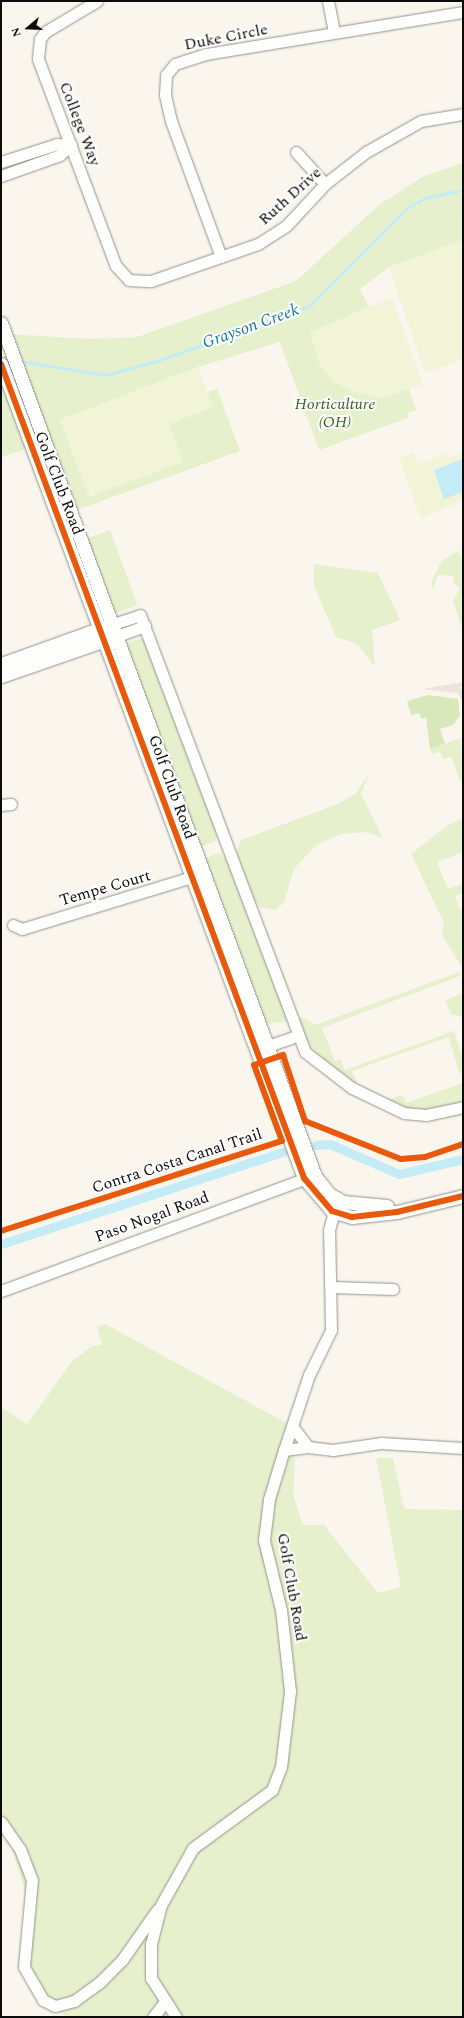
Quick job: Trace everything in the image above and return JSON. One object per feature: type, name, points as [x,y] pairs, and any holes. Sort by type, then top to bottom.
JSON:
[{"type":"street","name":"College Way","points":[[97,1],[45,32],[38,48],[38,59],[72,145],[116,266],[129,280]]},
{"type":"street","points":[[328,1],[334,32]]},
{"type":"street","name":"Duke Circle","points":[[221,257],[171,121],[165,95],[166,75],[176,64],[206,54],[463,12]]},
{"type":"street","name":"Ruth Drive","points":[[129,280],[151,281],[221,257],[272,236],[325,184],[392,136],[421,122],[463,114]]},
{"type":"street","points":[[1,162],[56,144],[72,145]]},
{"type":"street","points":[[1,176],[60,155],[72,145]]},
{"type":"street","points":[[296,152],[325,184]]},
{"type":"street","name":"Golf Club Road","points":[[3,328],[302,1134],[309,1177]]},
{"type":"street","name":"Golf Club Road","points":[[3,369],[256,1050],[309,1177],[336,1206],[328,1230],[332,1287],[331,1330],[309,1375],[284,1450],[269,1498],[264,1540],[282,1610],[290,1691],[281,1767],[272,1790],[194,1848],[161,1905],[151,1944],[152,1978],[164,2003],[176,2017]]},
{"type":"street","points":[[1,676],[104,641],[115,630],[140,615],[276,972],[296,1036],[305,1052],[325,1071],[404,1113],[431,1115],[463,1107]]},
{"type":"street","points":[[1,664],[99,627],[115,630],[145,626]]},
{"type":"street","name":"Tempe Court","points":[[13,924],[22,928],[192,878],[205,872]]},
{"type":"street","points":[[256,1050],[296,1036]]},
{"type":"street","name":"Paso Nogal Road","points":[[1,1291],[309,1177]]},
{"type":"street","points":[[336,1206],[365,1217],[463,1196]]},
{"type":"street","points":[[332,1287],[392,1289]]},
{"type":"street","points":[[292,1426],[308,1447]]},
{"type":"street","points":[[284,1450],[308,1447],[333,1450],[381,1443],[463,1448]]},
{"type":"street","points":[[1,1822],[20,1849],[32,1880],[24,1967],[43,2000],[55,2006],[74,2001],[99,1983],[122,1960],[161,1905]]},
{"type":"street","points":[[153,2017],[164,2003]]},
{"type":"green space","name":"Horticulture (OH)","points":[[463,163],[463,240],[389,267],[360,289],[369,307],[311,332],[319,363],[333,380],[349,390],[381,398],[409,389],[416,410],[407,413],[408,418],[319,450],[280,342],[198,367],[60,420],[183,461],[169,424],[213,407],[207,392],[217,389],[240,451],[71,512],[5,334],[92,339],[137,337],[296,281],[379,205],[424,176]]},
{"type":"green space","points":[[463,240],[463,359],[425,373],[389,267]]},
{"type":"green space","points":[[392,298],[423,384],[381,398],[349,390],[333,380],[319,363],[310,332]]},
{"type":"green space","points":[[1,364],[32,447],[1,457]]},
{"type":"green space","points":[[198,367],[213,407],[169,424],[183,462],[89,497],[60,420]]},
{"type":"green space","points":[[414,453],[418,464],[444,454],[450,458],[463,453],[463,500],[421,519],[399,459]]},
{"type":"green space","points":[[110,530],[137,605],[109,615],[82,540]]},
{"type":"green space","points":[[459,550],[463,564],[463,631],[453,601],[460,588],[452,582],[455,576],[438,575],[432,591],[432,580],[441,562]]},
{"type":"green space","points":[[314,564],[378,573],[400,620],[372,630],[375,667],[357,644],[336,637],[314,586]]},
{"type":"green space","points":[[148,636],[217,817],[216,841],[196,849],[121,645]]},
{"type":"green space","points":[[428,695],[458,699],[460,716],[453,725],[440,729],[445,744],[430,749],[426,718],[422,719],[419,713],[411,715],[407,701]]},
{"type":"green space","points":[[461,738],[463,779],[460,780],[451,757],[443,759],[440,752],[432,754],[430,749]]},
{"type":"green space","points":[[370,772],[361,794],[383,838],[367,832],[341,834],[316,845],[294,869],[284,903],[275,910],[260,907],[253,898],[236,854],[241,840],[340,803],[356,793]]},
{"type":"green space","points":[[463,818],[463,852],[437,862],[448,889],[463,884],[463,893],[455,896],[460,910],[463,909],[463,969],[442,935],[444,923],[411,854],[448,825]]},
{"type":"green space","points":[[219,853],[232,860],[293,1020],[262,1025],[200,860]]},
{"type":"green space","points":[[459,972],[460,976],[322,1028],[335,1061],[341,1059],[344,1070],[454,1031],[463,1057],[463,1071],[459,1074],[449,1037],[352,1071],[357,1083],[352,1088],[305,1052],[293,1020],[302,1017],[315,1025]]},
{"type":"green space","points":[[463,993],[463,1017],[451,1014],[445,1000]]},
{"type":"green space","points":[[463,1083],[463,1107],[426,1115],[380,1103],[402,1095],[406,1103]]},
{"type":"green space","points":[[105,1324],[292,1426],[289,1456],[295,1456],[293,1494],[303,1525],[324,1525],[378,1593],[401,1587],[376,1458],[393,1458],[404,1509],[463,1510],[463,2017],[67,2017],[43,2000],[24,1967],[28,1921],[24,1887],[12,1849],[1,1834],[1,1407],[27,1424],[73,1360],[92,1346],[102,1345],[97,1327]]},
{"type":"shaded area","points":[[463,682],[463,687],[458,687],[463,690],[463,703],[458,693],[422,689]]},
{"type":"water","points":[[463,459],[463,492],[444,499],[434,470]]},
{"type":"waterway","name":"Grayson Creek","points":[[19,361],[106,375],[157,361],[310,306],[407,208],[425,198],[463,190]]},
{"type":"waterway","name":"Grayson Creek","points":[[1,358],[10,359]]},
{"type":"waterway","points":[[316,1145],[330,1144],[399,1174],[463,1159]]},
{"type":"waterway","points":[[1,1244],[283,1152]]},
{"type":"cycle path","points":[[1,364],[304,1178],[332,1211],[352,1217],[397,1212],[463,1196]]},
{"type":"cycle path","name":"Contra Costa Canal Trail","points":[[1,1231],[282,1141],[254,1065],[283,1055],[305,1121],[401,1159],[425,1157],[463,1144]]}]
